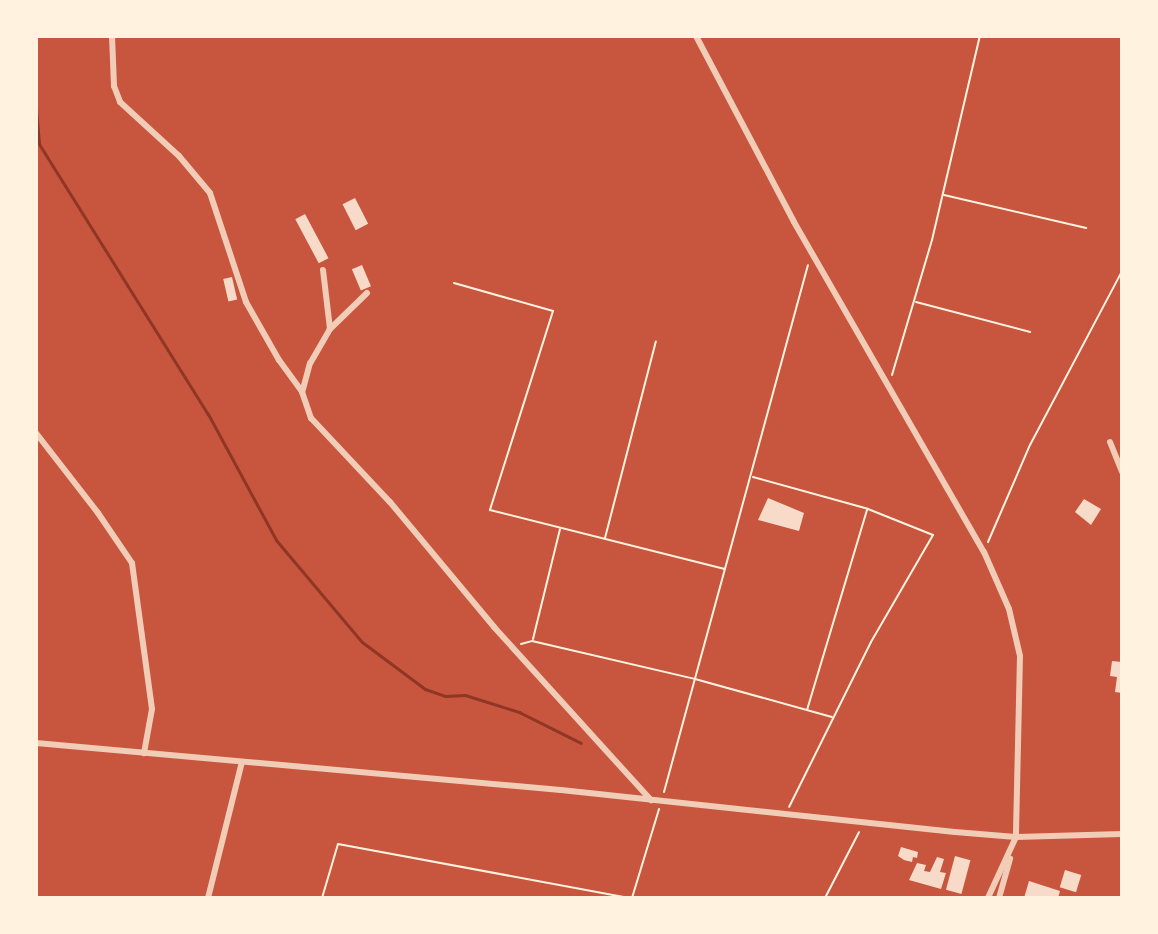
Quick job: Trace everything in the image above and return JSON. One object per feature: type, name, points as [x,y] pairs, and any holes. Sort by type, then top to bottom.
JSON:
[{"type":"street","points":[[112,36],[114,86],[120,102],[179,156],[210,193],[246,302],[279,360],[302,392],[311,418],[390,502],[512,646],[651,800]]},
{"type":"street","points":[[696,36],[812,253],[984,552],[1009,609],[1020,656],[1016,837],[999,898]]},
{"type":"street","points":[[323,270],[330,329]]},
{"type":"street","points":[[302,392],[310,363],[330,329],[367,293]]},
{"type":"street","points":[[36,433],[132,563],[152,709],[144,753]]},
{"type":"street","points":[[1110,442],[1122,472]]},
{"type":"street","points":[[36,743],[787,812],[864,823],[1016,837],[1122,834]]},
{"type":"street","points":[[208,898],[242,762]]},
{"type":"street","points":[[988,898],[1016,837]]},
{"type":"path","points":[[889,385],[943,195],[980,36]]},
{"type":"path","points":[[943,195],[1086,228]]},
{"type":"path","points":[[322,898],[338,844],[630,898],[661,801],[812,253]]},
{"type":"path","points":[[984,552],[1030,445],[1122,271]]},
{"type":"path","points":[[454,283],[553,311],[490,510],[725,569]]},
{"type":"path","points":[[915,302],[1030,332]]},
{"type":"path","points":[[605,539],[656,341]]},
{"type":"path","points":[[750,477],[868,509],[933,535],[871,642],[787,812]]},
{"type":"path","points":[[807,710],[868,509]]},
{"type":"path","points":[[532,641],[560,528]]},
{"type":"path","points":[[512,646],[532,641],[695,679],[834,717]]},
{"type":"path","points":[[825,898],[864,823]]},
{"type":"building","points":[[355,198],[368,224],[356,230],[343,204]]},
{"type":"building","points":[[305,214],[328,258],[319,263],[295,219]]},
{"type":"building","points":[[362,265],[371,286],[361,290],[352,269]]},
{"type":"building","points":[[232,277],[237,299],[228,301],[223,279]]},
{"type":"building","points":[[768,498],[804,513],[799,531],[758,520]]},
{"type":"building","points":[[1084,499],[1101,509],[1091,525],[1075,512]]},
{"type":"building","points":[[1112,661],[1122,662],[1122,693],[1115,692],[1117,677],[1110,676]]},
{"type":"building","points":[[901,847],[918,852],[917,858],[913,857],[912,862],[898,856]]},
{"type":"building","points":[[955,856],[970,860],[961,894],[946,890]]},
{"type":"building","points":[[937,857],[944,859],[940,872],[946,873],[941,889],[909,880],[917,863],[926,865],[924,871],[930,872]]},
{"type":"building","points":[[1065,870],[1081,875],[1076,892],[1060,887]]},
{"type":"building","points":[[1029,881],[1060,891],[1058,898],[1024,898]]},
{"type":"waterway","points":[[36,109],[39,144],[208,414],[276,540],[362,642],[425,689],[445,696],[465,695],[519,712],[581,743]]}]
